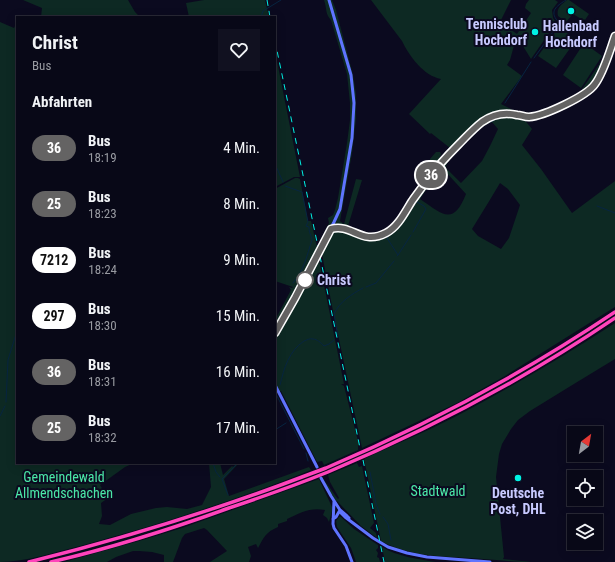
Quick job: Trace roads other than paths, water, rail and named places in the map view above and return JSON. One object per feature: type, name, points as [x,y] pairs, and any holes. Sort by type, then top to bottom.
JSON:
[{"type":"highway","points":[[29,562],[114,540],[211,510],[312,473],[356,455],[458,405],[503,381],[570,342],[615,312]]},
{"type":"highway","points":[[51,562],[165,530],[314,478],[368,455],[493,392],[554,358],[615,318]]},
{"type":"main road","points":[[276,331],[334,222],[342,201],[352,138],[354,103],[351,75],[329,0]]},
{"type":"main road","points":[[276,387],[317,467]]},
{"type":"main road","points":[[321,478],[341,513],[373,538],[388,547],[421,556],[490,562]]},
{"type":"main road","points":[[334,501],[334,528],[345,544],[352,562]]},
{"type":"main road","points":[[334,514],[337,510],[340,510]]},
{"type":"main road","points":[[333,519],[340,510]]},
{"type":"waterway","points":[[261,16],[263,11],[281,0]]},
{"type":"waterway","points":[[534,58],[558,25],[558,22],[554,16],[554,10],[566,0]]},
{"type":"waterway","points":[[505,103],[531,62]]},
{"type":"waterway","points":[[477,130],[497,118]]},
{"type":"waterway","points":[[462,144],[476,131]]},
{"type":"waterway","points":[[439,170],[460,146]]},
{"type":"waterway","points":[[276,166],[283,182]]},
{"type":"waterway","points":[[401,222],[437,172]]},
{"type":"waterway","points":[[285,186],[302,192],[308,222],[306,226],[309,227],[312,240],[303,268],[293,283]]},
{"type":"waterway","points":[[413,232],[426,209],[417,202]]},
{"type":"waterway","points":[[597,206],[615,213]]},
{"type":"waterway","points":[[397,256],[398,255],[387,238],[400,224]]},
{"type":"waterway","points":[[398,255],[411,235]]},
{"type":"waterway","points":[[366,287],[376,283],[394,261]]},
{"type":"waterway","points":[[338,337],[334,314],[336,310],[342,302],[363,288]]},
{"type":"waterway","points":[[6,402],[8,360],[16,334]]},
{"type":"waterway","points":[[280,385],[288,360],[299,345],[304,341],[314,339],[324,346],[334,340]]},
{"type":"waterway","points":[[277,396],[304,449]]},
{"type":"waterway","points":[[0,416],[5,406]]},
{"type":"waterway","points":[[276,429],[286,423]]},
{"type":"waterway","points":[[306,453],[308,461]]},
{"type":"waterway","points":[[213,464],[216,472],[220,477]]},
{"type":"waterway","points":[[228,495],[222,479],[237,464]]},
{"type":"waterway","points":[[370,472],[376,504],[380,514]]},
{"type":"waterway","points":[[383,517],[388,524],[391,540]]},
{"type":"railway","points":[[267,0],[270,16]]},
{"type":"railway","points":[[276,46],[360,448]]},
{"type":"railway","points":[[363,460],[384,562]]},
{"type":"place","name":"Hallenbad Hochdorf","points":[[571,11]]},
{"type":"place","name":"Tennisclub Hochdorf","points":[[535,32]]},
{"type":"place","name":"Christ","points":[[305,280]]},
{"type":"place","name":"Deutsche Post, DHL","points":[[518,478]]},
{"type":"park label","name":"Gemeindewald Allmendschachen","points":[[64,486]]},
{"type":"park label","name":"Stadtwald","points":[[438,491]]}]
